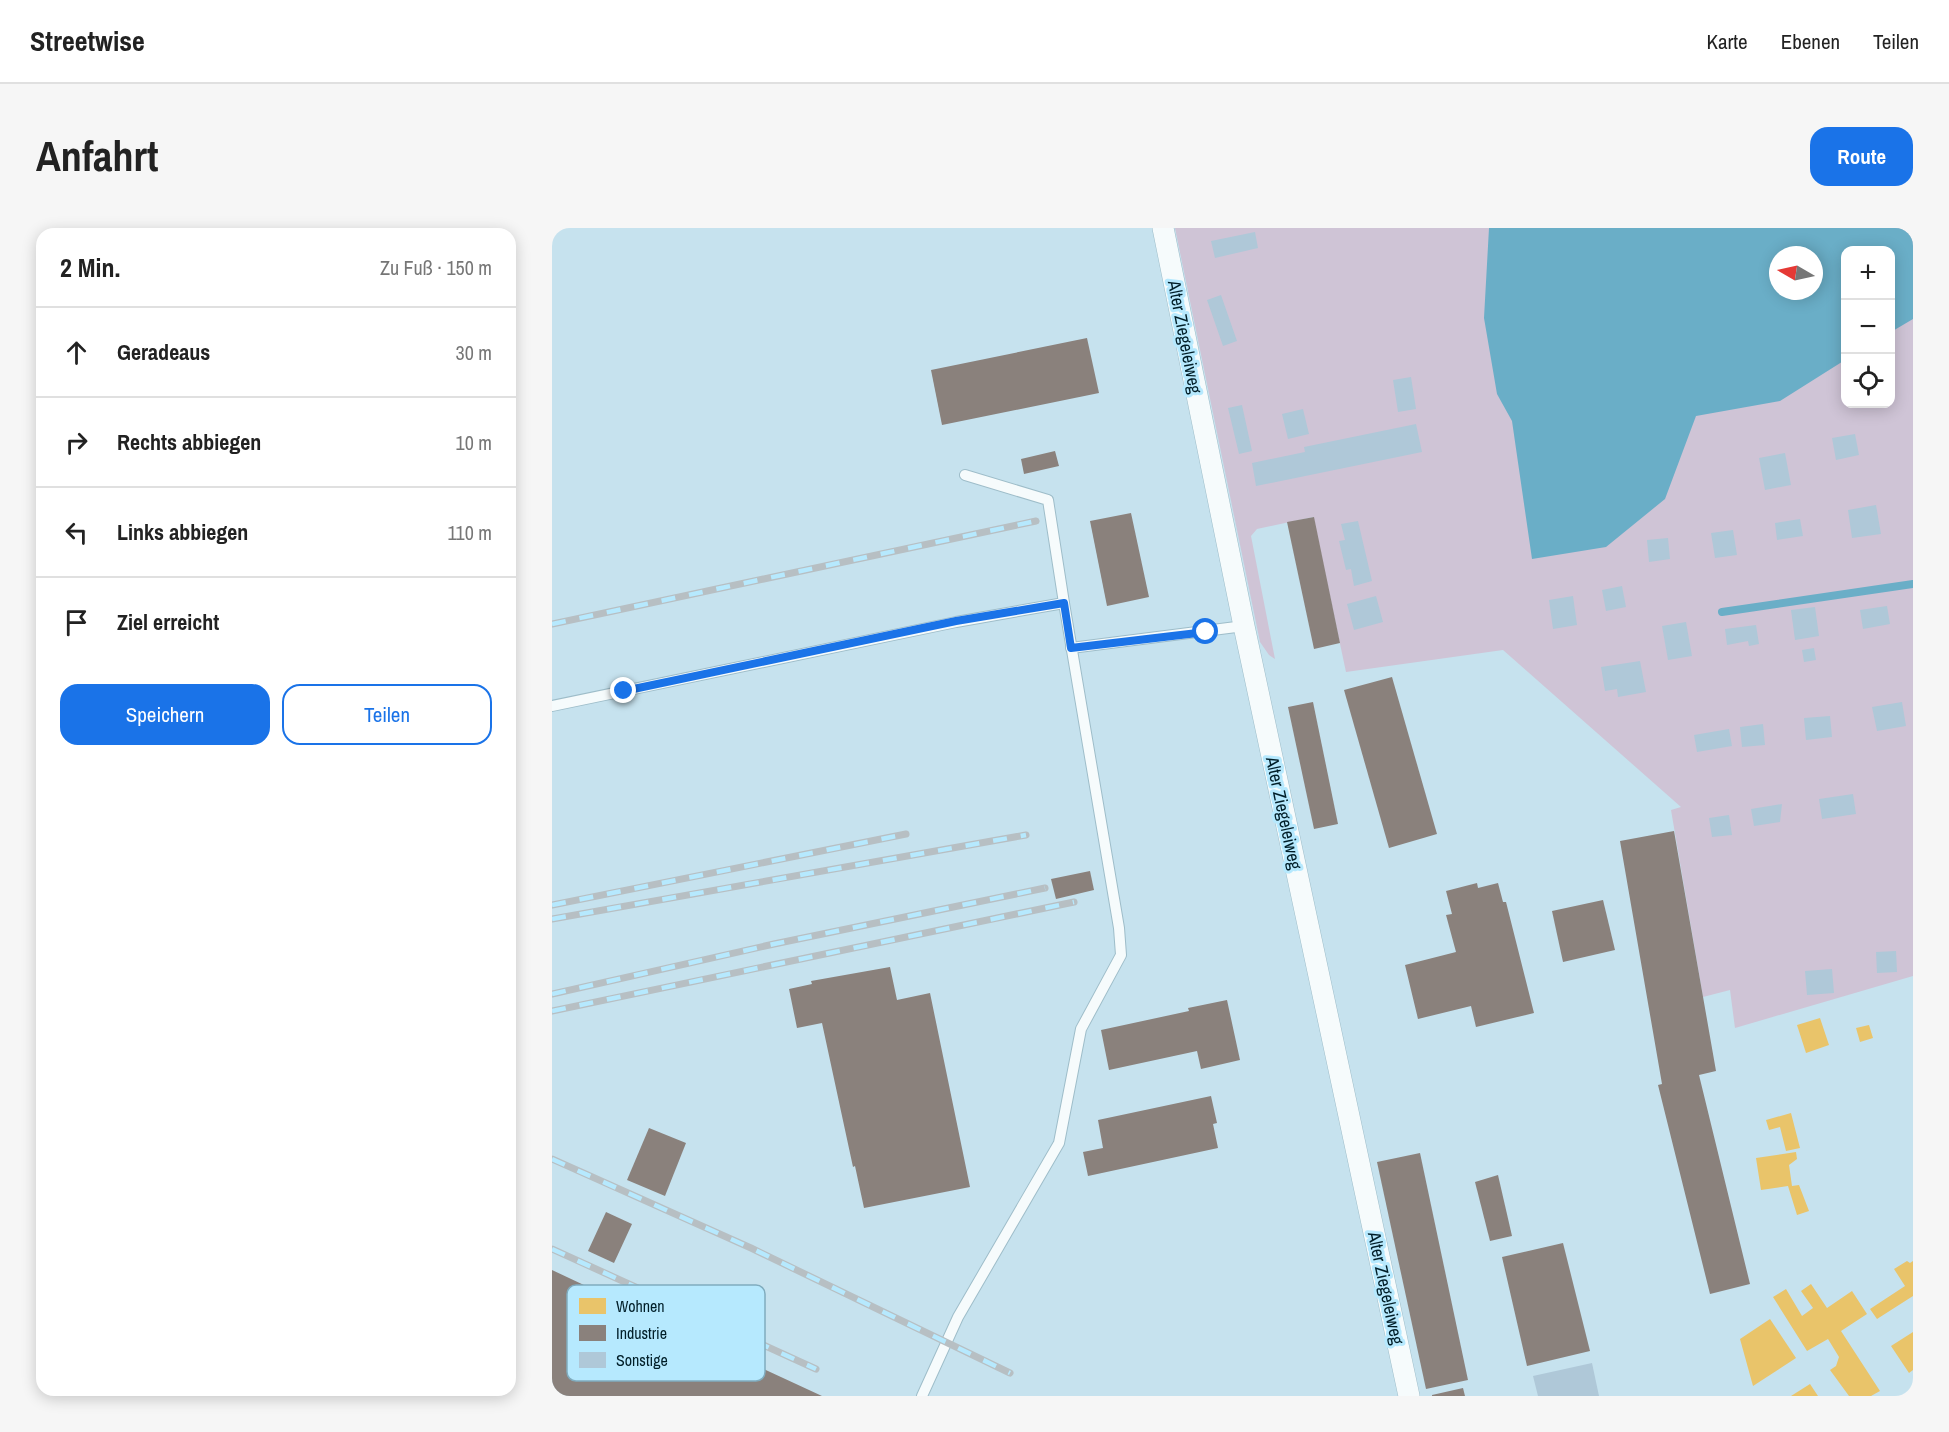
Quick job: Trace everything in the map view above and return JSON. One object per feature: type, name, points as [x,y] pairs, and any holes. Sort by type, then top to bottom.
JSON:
[{"type":"street","name":"Alter Ziegeleiweg","points":[[1163,228],[1244,626],[1409,1396]]},
{"type":"lane","points":[[922,1396],[958,1317],[1059,1143],[1081,1029],[1120,955],[1119,928],[1048,500],[965,475]]},
{"type":"lane","points":[[552,706],[956,621],[1064,603]]},
{"type":"lane","points":[[1071,648],[1244,626]]},
{"type":"shaded area","points":[[1175,228],[1913,228],[1913,976],[1735,1028],[1730,990],[1703,997],[1671,810],[1681,807],[1503,650],[1346,672],[1313,517],[1257,529],[1251,536],[1275,659],[1269,655],[1260,642]]},
{"type":"water","points":[[1489,228],[1913,228],[1913,319],[1895,330],[1895,246],[1841,246],[1841,363],[1780,401],[1696,416],[1665,499],[1606,547],[1532,559],[1512,421],[1497,394],[1484,318]]},
{"type":"building: Wohnen","points":[[1820,1018],[1829,1045],[1806,1053],[1797,1025]]},
{"type":"building: Wohnen","points":[[1869,1025],[1873,1038],[1860,1042],[1856,1028]]},
{"type":"building: Wohnen","points":[[1791,1113],[1800,1148],[1786,1151],[1780,1127],[1769,1130],[1766,1120]]},
{"type":"building: Wohnen","points":[[1796,1152],[1797,1159],[1789,1165],[1792,1186],[1799,1185],[1809,1211],[1797,1215],[1788,1186],[1761,1190],[1756,1158]]},
{"type":"building: Wohnen","points":[[1907,1261],[1910,1263],[1913,1261],[1913,1296],[1877,1319],[1870,1309],[1905,1286],[1894,1269]]},
{"type":"building: Wohnen","points":[[1811,1284],[1827,1308],[1852,1291],[1867,1314],[1841,1331],[1880,1391],[1871,1396],[1849,1396],[1830,1370],[1836,1366],[1839,1357],[1828,1339],[1807,1351],[1773,1297],[1786,1289],[1802,1316],[1813,1308],[1801,1291]]},
{"type":"building: Wohnen","points":[[1770,1319],[1796,1358],[1753,1386],[1740,1339]]},
{"type":"building: Wohnen","points":[[1913,1332],[1913,1370],[1909,1373],[1891,1346]]},
{"type":"building: Wohnen","points":[[1810,1384],[1818,1396],[1791,1396]]},
{"type":"building: Industrie","points":[[1087,338],[1099,393],[942,425],[931,370]]},
{"type":"building: Industrie","points":[[1055,451],[1059,466],[1024,474],[1021,459]]},
{"type":"building: Industrie","points":[[1131,513],[1149,597],[1107,606],[1090,521]]},
{"type":"building: Industrie","points":[[1314,517],[1340,643],[1314,649],[1287,522]]},
{"type":"building: Industrie","points":[[1392,677],[1437,834],[1389,848],[1344,690]]},
{"type":"building: Industrie","points":[[1313,702],[1338,824],[1314,829],[1288,707]]},
{"type":"building: Industrie","points":[[1674,831],[1716,1071],[1699,1075],[1750,1284],[1710,1294],[1658,1085],[1662,1084],[1620,841]]},
{"type":"building: Industrie","points":[[1090,871],[1094,890],[1056,899],[1051,879]]},
{"type":"building: Industrie","points":[[1477,883],[1478,888],[1498,883],[1503,902],[1506,902],[1534,1013],[1476,1027],[1471,1006],[1418,1019],[1405,965],[1456,952],[1446,915],[1452,914],[1446,891]]},
{"type":"building: Industrie","points":[[1603,900],[1615,950],[1563,962],[1552,911]]},
{"type":"building: Industrie","points":[[890,967],[897,1000],[930,993],[970,1187],[864,1208],[822,1023],[797,1028],[789,989],[812,984],[811,981]]},
{"type":"building: Industrie","points":[[1227,1000],[1240,1060],[1201,1069],[1197,1051],[1109,1070],[1101,1030],[1189,1011],[1188,1008]]},
{"type":"building: Industrie","points":[[1211,1096],[1217,1123],[1213,1124],[1218,1148],[1088,1176],[1083,1152],[1103,1148],[1098,1120]]},
{"type":"building: Industrie","points":[[649,1128],[686,1143],[665,1196],[627,1180]]},
{"type":"building: Industrie","points":[[1420,1153],[1468,1380],[1426,1389],[1377,1162]]},
{"type":"building: Industrie","points":[[1498,1175],[1512,1236],[1490,1241],[1475,1182]]},
{"type":"building: Industrie","points":[[606,1212],[632,1224],[614,1263],[588,1251]]},
{"type":"building: Industrie","points":[[1563,1243],[1590,1351],[1527,1366],[1502,1257]]},
{"type":"building: Industrie","points":[[552,1270],[584,1285],[567,1285],[567,1381],[765,1381],[765,1370],[822,1396],[552,1396]]},
{"type":"building: Industrie","points":[[1463,1388],[1465,1396],[1432,1396],[1432,1395]]},
{"type":"building: Sonstige","points":[[1255,232],[1258,248],[1215,258],[1211,241]]},
{"type":"building: Sonstige","points":[[1221,295],[1237,341],[1223,346],[1207,300]]},
{"type":"building: Sonstige","points":[[1411,377],[1416,409],[1398,412],[1393,380]]},
{"type":"building: Sonstige","points":[[1242,405],[1252,451],[1239,454],[1228,408]]},
{"type":"building: Sonstige","points":[[1303,409],[1309,434],[1288,439],[1282,414]]},
{"type":"building: Sonstige","points":[[1416,424],[1422,452],[1256,486],[1252,463],[1305,452],[1304,447]]},
{"type":"building: Sonstige","points":[[1855,434],[1859,455],[1836,460],[1832,438]]},
{"type":"building: Sonstige","points":[[1785,453],[1791,485],[1765,490],[1759,458]]},
{"type":"building: Sonstige","points":[[1876,505],[1881,534],[1852,538],[1848,510]]},
{"type":"building: Sonstige","points":[[1800,519],[1803,536],[1777,540],[1775,523]]},
{"type":"building: Sonstige","points":[[1358,521],[1372,581],[1354,586],[1351,569],[1346,570],[1339,541],[1345,540],[1341,524]]},
{"type":"building: Sonstige","points":[[1733,530],[1737,555],[1715,558],[1711,533]]},
{"type":"building: Sonstige","points":[[1668,538],[1670,559],[1649,562],[1647,540]]},
{"type":"building: Sonstige","points":[[1622,586],[1626,607],[1606,611],[1602,590]]},
{"type":"building: Sonstige","points":[[1376,596],[1383,622],[1354,630],[1347,604]]},
{"type":"building: Sonstige","points":[[1573,596],[1577,625],[1553,629],[1549,600]]},
{"type":"building: Sonstige","points":[[1887,606],[1890,624],[1863,629],[1860,610]]},
{"type":"building: Sonstige","points":[[1815,607],[1819,636],[1795,640],[1791,610]]},
{"type":"building: Sonstige","points":[[1686,622],[1692,656],[1668,660],[1662,626]]},
{"type":"building: Sonstige","points":[[1756,625],[1759,644],[1749,646],[1748,641],[1727,645],[1725,629]]},
{"type":"building: Sonstige","points":[[1814,648],[1816,660],[1804,662],[1802,650]]},
{"type":"building: Sonstige","points":[[1640,661],[1646,692],[1618,697],[1617,689],[1605,691],[1601,667]]},
{"type":"building: Sonstige","points":[[1902,702],[1906,726],[1877,731],[1872,707]]},
{"type":"building: Sonstige","points":[[1830,716],[1832,737],[1806,740],[1804,718]]},
{"type":"building: Sonstige","points":[[1763,724],[1765,745],[1742,747],[1740,727]]},
{"type":"building: Sonstige","points":[[1729,729],[1732,746],[1697,752],[1694,735]]},
{"type":"building: Sonstige","points":[[1853,794],[1856,814],[1822,819],[1819,799]]},
{"type":"building: Sonstige","points":[[1782,804],[1780,822],[1754,826],[1751,809]]},
{"type":"building: Sonstige","points":[[1729,815],[1732,835],[1712,837],[1709,818]]},
{"type":"building: Sonstige","points":[[1896,951],[1897,972],[1877,973],[1876,952]]},
{"type":"building: Sonstige","points":[[1832,969],[1834,993],[1807,995],[1805,971]]},
{"type":"building: Sonstige","points":[[1592,1363],[1599,1396],[1538,1396],[1533,1376]]},
{"type":"waterway","points":[[1722,612],[1913,584]]},
{"type":"railway","points":[[552,624],[1036,521]]},
{"type":"railway","points":[[552,905],[906,834]]},
{"type":"railway","points":[[552,919],[1026,835]]},
{"type":"railway","points":[[552,994],[774,944],[1045,888]]},
{"type":"railway","points":[[552,1011],[1074,902]]},
{"type":"railway","points":[[552,1159],[751,1248],[1010,1373]]},
{"type":"railway","points":[[552,1249],[631,1285]]},
{"type":"railway","points":[[765,1346],[816,1369]]},
{"type":"route","points":[[624,691],[956,621],[1064,603],[1071,648],[1206,632]]}]
